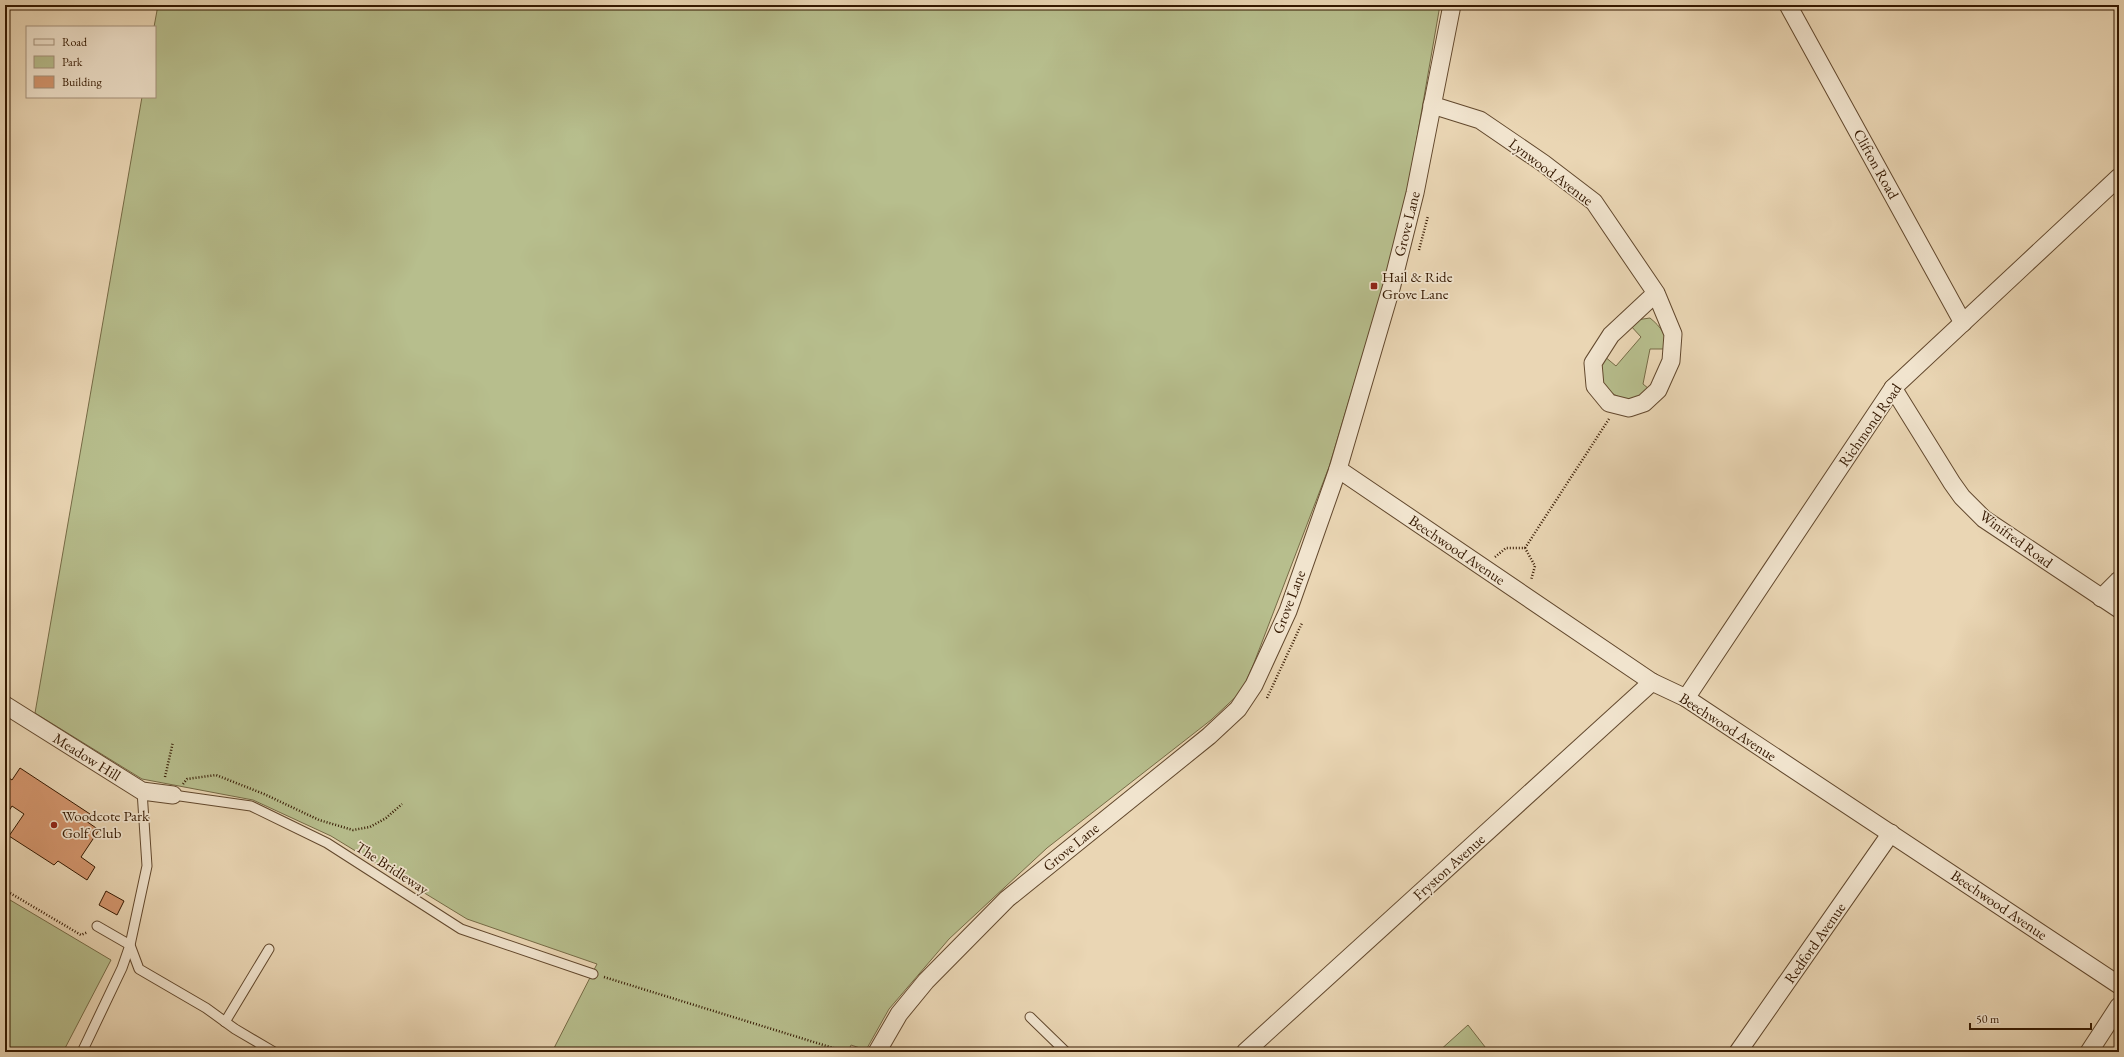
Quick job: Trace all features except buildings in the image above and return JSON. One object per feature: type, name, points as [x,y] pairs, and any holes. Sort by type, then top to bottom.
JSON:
[{"type":"street","name":"Grove Lane","points":[[877,1052],[899,1014],[926,981],[1007,899],[1209,736],[1238,709],[1254,685],[1288,611],[1338,469],[1392,285],[1415,193],[1452,5]]},
{"type":"street","name":"Clifton Road","points":[[1788,5],[1963,323]]},
{"type":"street","name":"Lynwood Avenue","points":[[1432,105],[1480,120],[1543,163],[1594,202],[1656,293],[1674,334],[1672,361],[1658,390],[1644,403],[1629,408],[1618,405]]},
{"type":"street","name":"Richmond Road","points":[[1686,698],[1893,388],[2119,177]]},
{"type":"street","points":[[1618,405],[1609,403],[1595,386],[1593,363],[1610,335],[1656,293]]},
{"type":"street","name":"Winifred Road","points":[[1893,388],[1952,483],[1962,497],[1984,519],[2119,609]]},
{"type":"street","name":"Beechwood Avenue","points":[[1338,469],[1652,682],[1686,698],[2119,985]]},
{"type":"street","points":[[2101,598],[2119,580]]},
{"type":"street","name":"Fryston Avenue","points":[[1245,1052],[1652,682]]},
{"type":"street","name":"Meadow Hill","points":[[5,705],[142,791],[167,794]]},
{"type":"street","name":"Redford Avenue","points":[[1738,1052],[1891,833]]},
{"type":"street","points":[[2089,1052],[2119,1006]]},
{"type":"lane","points":[[82,1052],[122,968],[130,945],[147,866],[142,791]]},
{"type":"lane","name":"The Bridleway","points":[[167,794],[251,806],[327,843],[461,929],[593,974]]},
{"type":"lane","points":[[97,926],[130,945],[139,969],[206,1008],[225,1022],[274,1052]]},
{"type":"lane","points":[[225,1022],[269,949]]},
{"type":"lane","points":[[1030,1017],[1066,1052]]},
{"type":"path","points":[[1418,253],[1428,215]]},
{"type":"path","points":[[1525,548],[1618,405]]},
{"type":"path","points":[[1486,569],[1498,553],[1506,548],[1525,548]]},
{"type":"path","points":[[1522,594],[1534,575],[1535,566],[1525,548]]},
{"type":"path","points":[[1266,700],[1277,680],[1304,618]]},
{"type":"path","points":[[167,794],[173,742]]},
{"type":"path","points":[[167,794],[187,779],[216,774],[264,794],[319,820],[353,830],[370,827],[386,818],[402,804]]},
{"type":"path","points":[[5,890],[81,936],[97,926]]},
{"type":"path","points":[[593,974],[846,1052]]},
{"type":"green space","name":"Woodcote Park Golf Club","points":[[158,5],[1440,5],[1402,224],[1329,467],[1242,691],[1211,720],[1047,848],[949,939],[889,1009],[866,1050],[851,1045],[848,1052],[552,1052],[597,964],[467,919],[331,836],[253,800],[142,779],[35,713],[142,98],[156,98],[156,26],[154,26]]},
{"type":"green space","points":[[1650,318],[1664,335],[1666,349],[1650,349],[1643,384],[1649,389],[1642,396],[1631,399],[1618,396],[1607,389],[1603,384],[1600,369],[1604,356],[1616,366],[1641,337],[1630,325],[1636,320]]},
{"type":"green space","points":[[5,897],[111,960],[63,1052],[5,1052]]},
{"type":"green space","points":[[1468,1025],[1489,1052],[1438,1052]]},
{"type":"place","name":"Hail & Ride Grove Lane","points":[[1374,286]]},
{"type":"place","name":"Woodcote Park Golf Club","points":[[54,825]]}]
